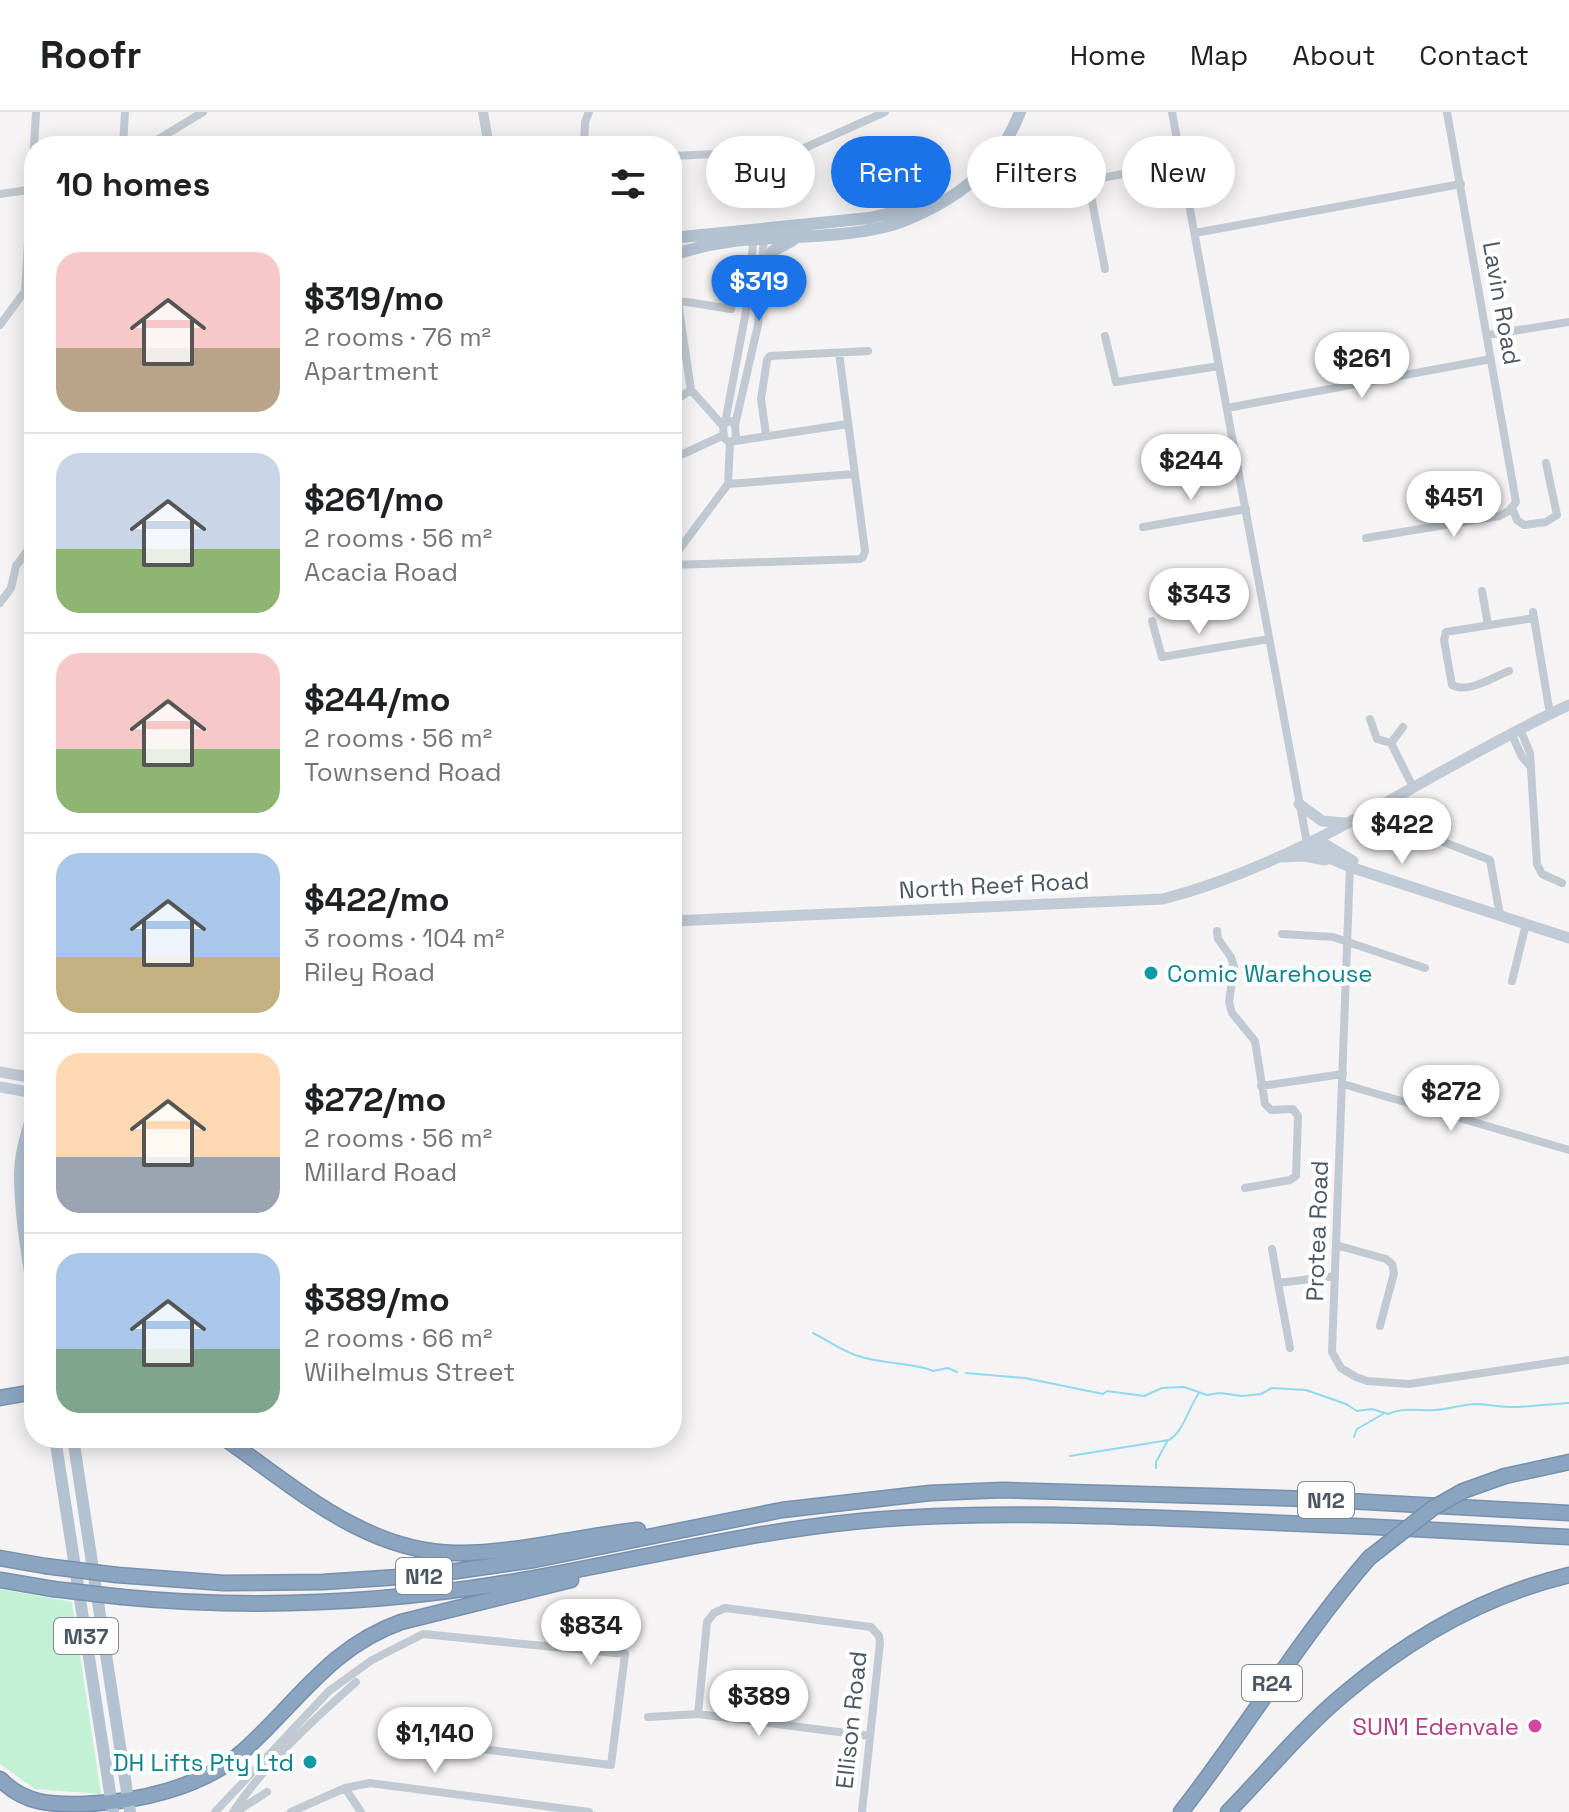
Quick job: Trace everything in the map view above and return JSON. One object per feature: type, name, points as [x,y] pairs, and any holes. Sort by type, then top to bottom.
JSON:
[{"type":"highway","points":[[0,1398],[24,1394]]},
{"type":"highway","points":[[239,1448],[356,1528],[418,1550],[457,1553],[495,1550],[726,1519]]},
{"type":"highway","name":"R24","points":[[1181,1812],[1279,1673],[1369,1558],[1433,1508],[1463,1491],[1505,1476],[1569,1462]]},
{"type":"highway","name":"N12","points":[[0,1558],[117,1575],[224,1583],[323,1582],[429,1575],[534,1560],[726,1519],[853,1501],[1003,1490],[1312,1499],[1569,1513]]},
{"type":"highway","name":"N12","points":[[0,1580],[53,1589],[170,1601],[319,1603],[418,1596],[521,1580],[782,1531],[858,1521],[1002,1513],[1306,1523],[1569,1537]]},
{"type":"highway","points":[[56,1804],[129,1806],[189,1783],[239,1755],[320,1671],[374,1632],[401,1622],[695,1547]]},
{"type":"highway","name":"R24","points":[[1228,1812],[1341,1696],[1384,1662],[1488,1602],[1569,1575]]},
{"type":"highway","points":[[0,1779],[10,1790],[31,1800],[87,1812]]},
{"type":"main road","points":[[682,253],[759,234],[898,213],[933,201],[957,186],[988,156],[1012,112]]},
{"type":"main road","points":[[682,238],[820,234],[886,227],[952,196],[980,174],[1005,143],[1020,112]]},
{"type":"main road","points":[[763,268],[780,245],[820,234]]},
{"type":"main road","name":"North Reef Road","points":[[682,921],[1163,899],[1216,884],[1312,841],[1569,705]]},
{"type":"main road","points":[[1300,810],[1322,821],[1345,823]]},
{"type":"main road","points":[[1312,841],[1318,853],[1336,862]]},
{"type":"main road","points":[[1312,841],[1350,864]]},
{"type":"main road","points":[[1278,857],[1305,856],[1350,864],[1569,938]]},
{"type":"main road","points":[[0,1072],[24,1076]]},
{"type":"main road","points":[[0,1087],[24,1091]]},
{"type":"main road","points":[[24,1148],[20,1173],[24,1230]]},
{"type":"main road","name":"M37","points":[[57,1448],[112,1807]]},
{"type":"main road","name":"M37","points":[[75,1448],[129,1806]]},
{"type":"street","points":[[35,136],[36,112]]},
{"type":"street","points":[[124,136],[125,112]]},
{"type":"street","points":[[163,136],[203,112]]},
{"type":"street","points":[[483,112],[487,136]]},
{"type":"street","points":[[584,136],[589,112]]},
{"type":"street","points":[[682,156],[800,150],[885,112]]},
{"type":"street","points":[[1172,112],[1176,136]]},
{"type":"street","name":"Lavin Road","points":[[1447,112],[1488,335],[1514,505]]},
{"type":"street","points":[[1195,233],[1461,184]]},
{"type":"street","points":[[0,194],[24,190]]},
{"type":"street","points":[[1093,208],[1105,269]]},
{"type":"street","points":[[1190,208],[1300,810],[1312,841]]},
{"type":"street","points":[[682,546],[728,484],[735,425],[758,325],[763,268],[759,234]]},
{"type":"street","points":[[759,234],[731,382],[725,440],[733,442],[848,424]]},
{"type":"street","points":[[0,325],[24,299]]},
{"type":"street","points":[[682,303],[731,309]]},
{"type":"street","points":[[1488,335],[1569,322]]},
{"type":"street","points":[[1105,336],[1116,382],[1219,366]]},
{"type":"street","points":[[682,340],[691,390],[724,428]]},
{"type":"street","points":[[766,435],[761,391],[770,356],[868,351]]},
{"type":"street","points":[[682,565],[860,559],[865,551],[839,353]]},
{"type":"street","points":[[1227,408],[1491,359]]},
{"type":"street","points":[[731,382],[745,385]]},
{"type":"street","points":[[682,396],[691,390]]},
{"type":"street","points":[[682,453],[724,428],[729,420],[735,425]]},
{"type":"street","points":[[1366,538],[1499,516],[1514,505],[1517,520],[1524,525],[1546,522],[1557,515],[1546,463]]},
{"type":"street","points":[[728,484],[854,474]]},
{"type":"street","points":[[1143,527],[1246,509]]},
{"type":"street","points":[[0,603],[11,588],[16,566],[24,555]]},
{"type":"street","points":[[1482,591],[1488,625]]},
{"type":"street","points":[[1509,671],[1464,689],[1452,685],[1444,640],[1446,632],[1534,615],[1550,714]]},
{"type":"street","points":[[1152,621],[1162,657],[1269,639]]},
{"type":"street","points":[[1370,719],[1377,739],[1391,743],[1413,787]]},
{"type":"street","points":[[1391,743],[1403,727]]},
{"type":"street","points":[[1516,731],[1522,757],[1531,767],[1537,864],[1542,874],[1562,883]]},
{"type":"street","points":[[1402,826],[1490,860],[1500,915]]},
{"type":"street","name":"Protea Road","points":[[1350,864],[1332,1352],[1341,1368],[1356,1377],[1367,1381],[1409,1384],[1569,1360]]},
{"type":"street","points":[[1512,981],[1526,924]]},
{"type":"street","points":[[1217,931],[1218,939],[1234,967],[1229,1002],[1232,1013],[1255,1041],[1267,1107],[1293,1109],[1296,1112],[1297,1172],[1290,1180],[1245,1188]]},
{"type":"street","points":[[1282,934],[1333,937],[1425,968]]},
{"type":"street","points":[[1261,1086],[1343,1074]]},
{"type":"street","points":[[1343,1084],[1569,1150]]},
{"type":"street","points":[[1336,1245],[1386,1259],[1392,1264],[1394,1273],[1380,1326]]},
{"type":"street","points":[[1272,1249],[1290,1348]]},
{"type":"street","points":[[1278,1283],[1335,1276]]},
{"type":"street","name":"Ellison Road","points":[[698,1714],[707,1622],[718,1610],[725,1608],[868,1626],[876,1632],[880,1643],[862,1812]]},
{"type":"street","points":[[215,1812],[329,1691],[372,1660],[423,1634],[625,1654],[611,1765],[473,1748]]},
{"type":"street","points":[[234,1812],[252,1784],[304,1728],[356,1682]]},
{"type":"street","points":[[648,1717],[698,1714],[870,1736]]},
{"type":"street","points":[[291,1812],[345,1788],[379,1783],[589,1812]]},
{"type":"street","points":[[345,1788],[361,1812]]},
{"type":"street","points":[[234,1812],[267,1792]]},
{"type":"green space","points":[[0,1589],[72,1602],[101,1794],[35,1789],[0,1764]]},
{"type":"waterway","points":[[813,1333],[866,1358],[933,1371],[948,1368],[957,1372]]},
{"type":"waterway","points":[[966,1373],[1025,1378],[1103,1394],[1107,1391],[1144,1396],[1162,1388],[1184,1387],[1207,1395],[1242,1396],[1261,1394],[1272,1388],[1306,1390],[1357,1411],[1372,1409],[1388,1414],[1474,1404],[1512,1407],[1569,1403]]},
{"type":"waterway","points":[[1070,1456],[1169,1440],[1182,1425],[1199,1393]]},
{"type":"waterway","points":[[1354,1437],[1357,1429],[1383,1414]]},
{"type":"waterway","points":[[1156,1468],[1168,1440]]},
{"type":"place","name":"Comic Warehouse","points":[[1151,973]]},
{"type":"place","name":"SUN1 Edenvale","points":[[1535,1726]]},
{"type":"place","name":"DH Lifts Pty Ltd","points":[[310,1762]]}]
